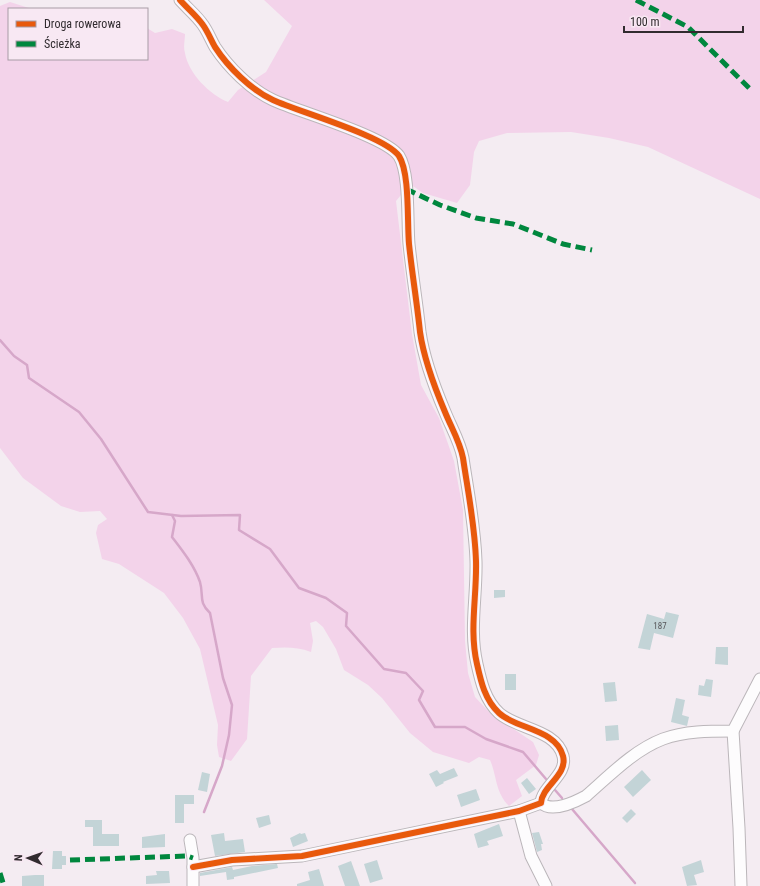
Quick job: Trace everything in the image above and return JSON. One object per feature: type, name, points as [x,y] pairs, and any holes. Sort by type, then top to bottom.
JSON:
[{"type":"street","points":[[180,0],[204,25],[216,48],[228,63],[255,88],[271,100],[358,133],[391,148],[402,161],[406,189],[409,243],[424,355],[437,393],[462,456],[474,535],[476,564],[473,619],[474,650],[482,688],[500,714],[549,739],[559,747],[564,757],[563,767],[542,797],[541,803]]},
{"type":"street","points":[[741,886],[733,731],[760,679]]},
{"type":"street","points":[[541,803],[546,807],[577,801],[586,796],[639,753],[662,740],[692,733],[733,731]]},
{"type":"street","points":[[193,867],[232,860],[302,856],[519,811],[541,803]]},
{"type":"street","points":[[519,811],[531,856],[539,869],[546,886]]},
{"type":"street","points":[[190,840],[193,867],[193,886]]},
{"type":"shaded area","points":[[264,0],[760,0],[760,199],[648,147],[609,138],[571,132],[507,133],[479,141],[474,152],[470,185],[457,203],[423,193],[410,184],[396,201],[412,334],[421,385],[439,418],[454,461],[463,510],[465,641],[468,673],[475,697],[491,714],[533,742],[539,755],[536,765],[516,780],[522,796],[509,806],[501,795],[490,760],[479,757],[469,763],[433,752],[410,733],[382,698],[368,685],[344,670],[336,649],[323,627],[316,621],[310,623],[313,641],[311,652],[292,648],[272,648],[251,676],[247,739],[231,761],[219,757],[217,745],[218,725],[200,649],[183,618],[164,593],[119,564],[102,559],[96,533],[98,525],[107,519],[100,511],[80,512],[61,506],[23,478],[0,448],[0,6],[10,2],[29,8],[8,8],[8,60],[148,60],[148,29],[155,33],[172,29],[185,34],[184,51],[190,68],[195,75],[207,89],[228,102],[238,90],[266,72],[292,26]]},
{"type":"building","points":[[494,590],[505,590],[505,597],[494,598]]},
{"type":"building","points":[[666,612],[679,615],[673,638],[654,633],[650,650],[638,648],[647,614],[664,619]]},
{"type":"building","points":[[716,647],[728,647],[728,665],[715,664]]},
{"type":"building","points":[[505,674],[516,674],[516,690],[505,690]]},
{"type":"building","points":[[706,679],[713,680],[711,697],[698,695],[699,685],[704,686]]},
{"type":"building","points":[[615,682],[617,701],[605,702],[603,683]]},
{"type":"building","points":[[676,698],[685,700],[682,715],[689,717],[687,726],[671,722]]},
{"type":"building","points":[[618,725],[619,740],[606,741],[605,726]]},
{"type":"building","points":[[454,768],[458,776],[443,782],[444,783],[436,787],[429,774],[437,770],[440,774]]},
{"type":"building","points":[[642,770],[651,780],[633,797],[624,787]]},
{"type":"building","points":[[202,772],[210,774],[207,792],[198,790]]},
{"type":"building","points":[[527,778],[536,789],[529,794],[521,783]]},
{"type":"building","points":[[476,789],[480,800],[461,807],[457,795]]},
{"type":"building","points":[[175,795],[194,795],[194,804],[184,804],[184,823],[175,823]]},
{"type":"building","points":[[631,809],[636,814],[627,823],[622,818]]},
{"type":"building","points":[[269,815],[271,824],[259,828],[256,818]]},
{"type":"building","points":[[85,820],[102,820],[102,834],[119,834],[119,846],[93,846],[93,827],[85,827]]},
{"type":"building","points":[[499,824],[503,836],[487,841],[489,845],[478,848],[474,834]]},
{"type":"building","points":[[539,832],[543,844],[541,844],[542,850],[537,852],[532,833]]},
{"type":"building","points":[[224,833],[225,841],[243,839],[245,852],[215,856],[211,835]]},
{"type":"building","points":[[300,833],[305,833],[308,841],[293,847],[290,838]]},
{"type":"building","points":[[165,834],[165,847],[142,848],[142,837]]},
{"type":"building","points":[[53,851],[62,851],[62,856],[66,856],[66,865],[62,865],[62,869],[52,869]]},
{"type":"building","points":[[377,860],[383,879],[370,883],[364,864]]},
{"type":"building","points":[[701,860],[704,872],[694,875],[697,885],[687,886],[682,867]]},
{"type":"building","points":[[351,861],[360,886],[345,886],[338,866]]},
{"type":"building","points":[[277,864],[278,868],[234,877],[234,879],[227,880],[226,872],[200,876],[200,873],[232,867],[233,870],[252,866]]},
{"type":"building","points":[[319,869],[324,886],[297,886],[297,884],[310,880],[308,872]]},
{"type":"building","points":[[156,871],[169,871],[170,883],[146,884],[146,876],[157,875]]},
{"type":"building","points":[[44,875],[44,886],[22,886],[22,876]]},
{"type":"waterway","points":[[0,340],[14,356],[27,365],[29,378],[79,412],[101,439],[148,512],[181,516],[240,515],[239,530],[270,549],[299,588],[326,598],[347,613],[346,626],[384,669],[406,673],[423,691],[419,700],[435,727],[465,727],[486,739],[523,752],[546,779]]},
{"type":"waterway","points":[[172,515],[175,521],[172,537],[188,558],[200,582],[204,605],[210,613],[223,678],[232,705],[229,735],[222,766],[204,812]]},
{"type":"waterway","points":[[555,790],[562,798]]},
{"type":"waterway","points":[[572,809],[635,883]]},
{"type":"marked path","points":[[636,0],[688,27],[751,90]]},
{"type":"marked path","points":[[406,189],[440,205],[476,218],[513,224],[563,244],[592,250]]},
{"type":"marked path","points":[[70,860],[187,856],[193,858]]},
{"type":"marked path","points":[[0,873],[4,886]]},
{"type":"cycle path","points":[[180,0],[201,22],[215,47],[226,62],[256,90],[285,105],[377,140],[391,148],[399,156],[403,164],[405,174],[409,244],[422,342],[433,383],[462,452],[469,496],[476,561],[473,626],[475,651],[480,677],[487,697],[494,708],[515,723],[535,730],[552,740],[559,747],[564,763],[562,769],[542,797],[541,803],[519,811],[302,856],[232,860],[193,867]]}]
